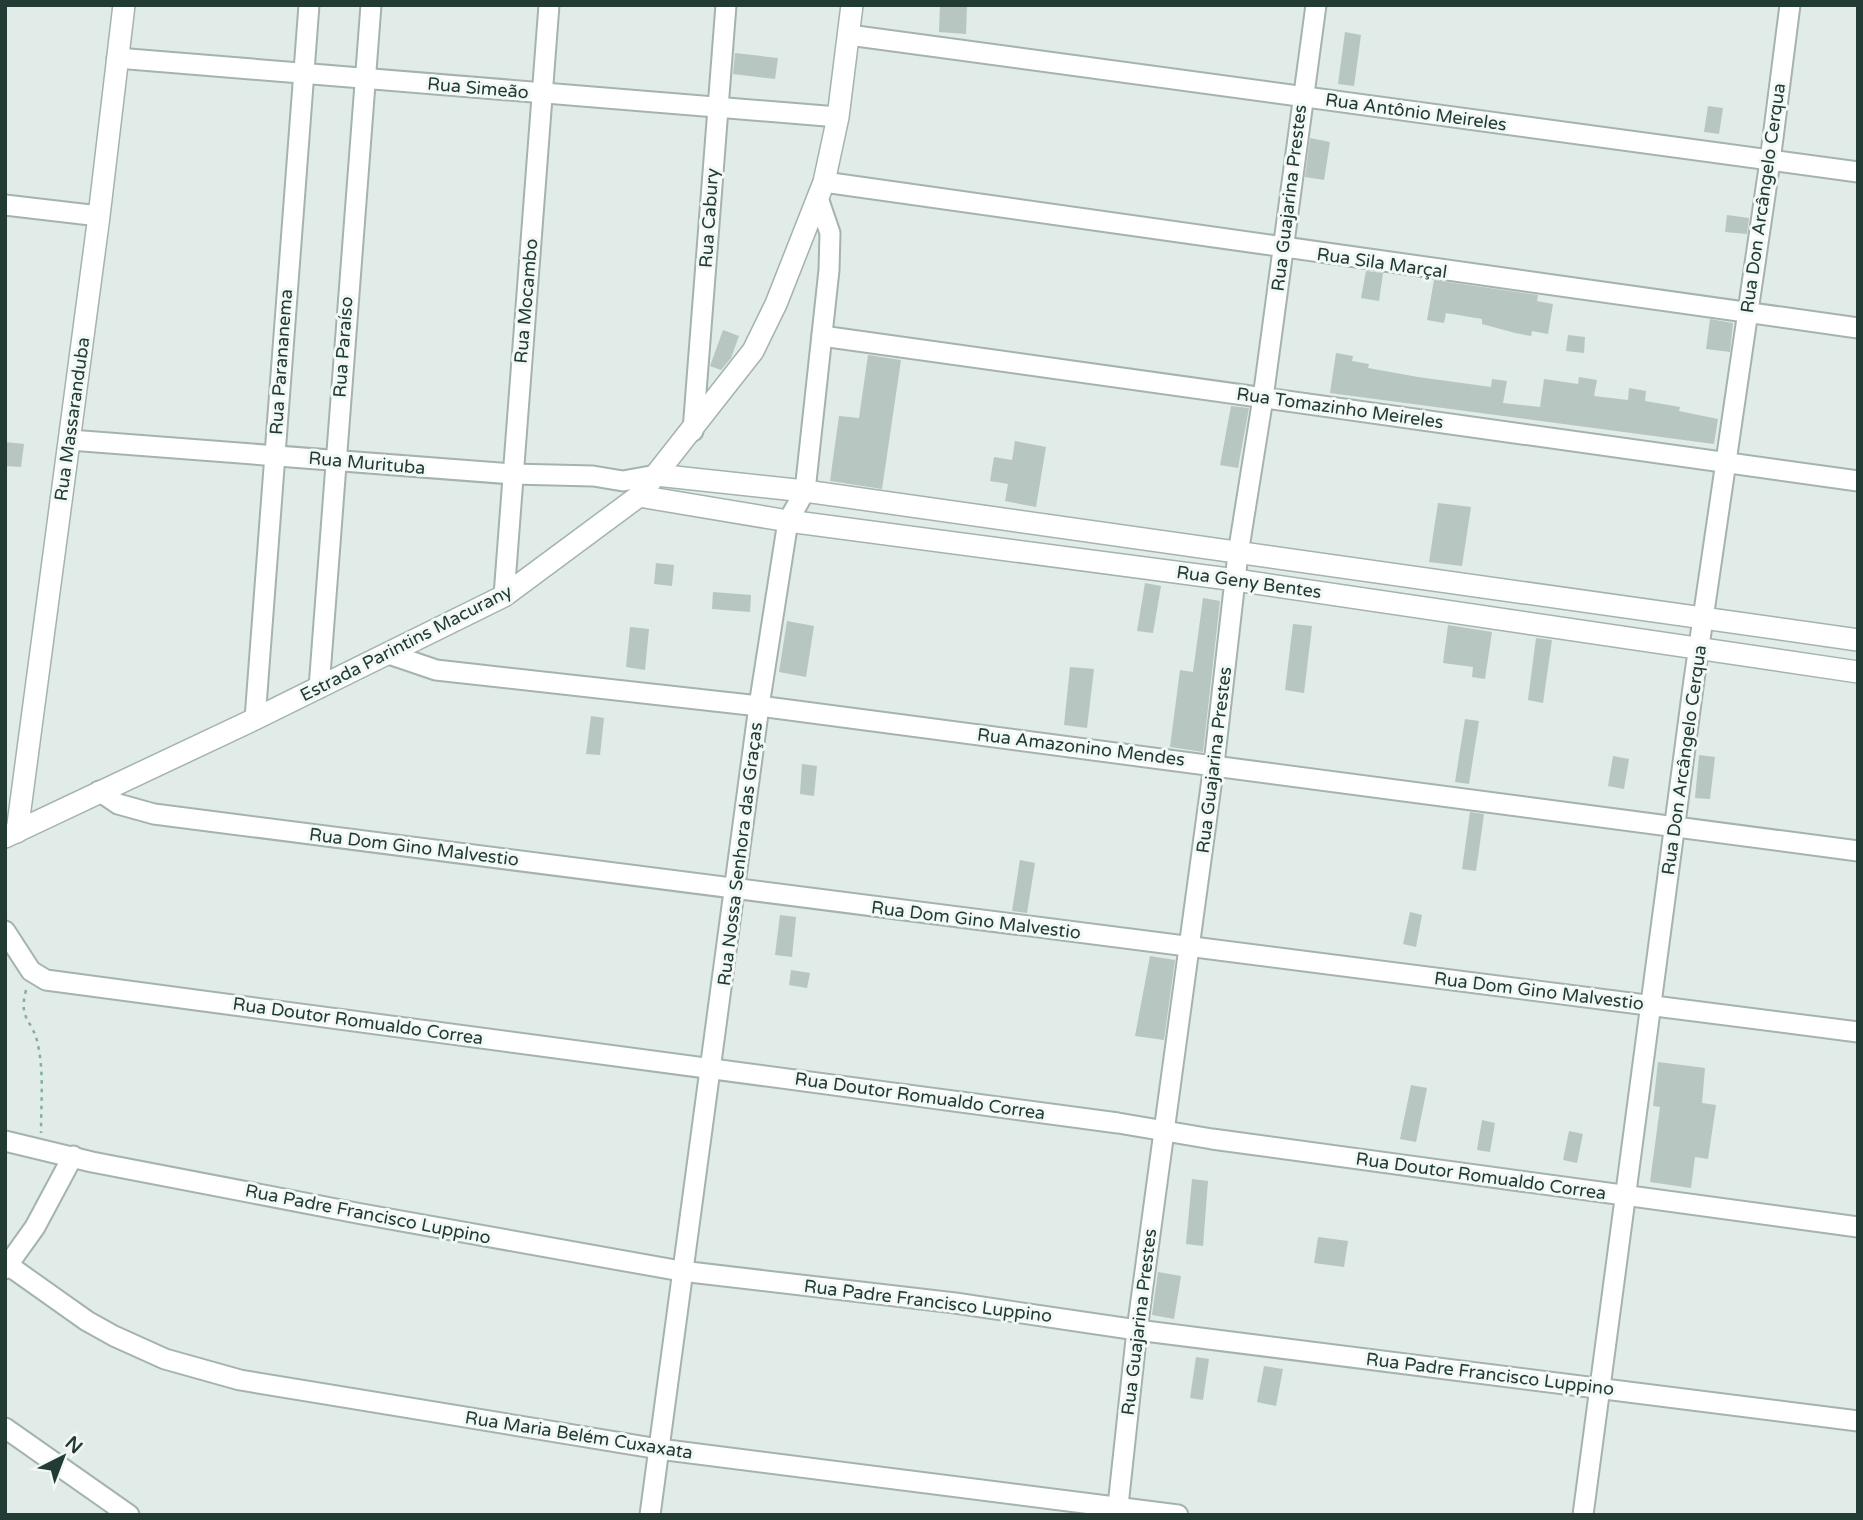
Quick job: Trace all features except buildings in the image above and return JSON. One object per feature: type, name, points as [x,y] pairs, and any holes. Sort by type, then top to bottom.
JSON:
[{"type":"street","name":"Rua Massaranduba","points":[[11,834],[70,440],[124,5]]},
{"type":"street","name":"Rua Parananema","points":[[255,719],[309,5]]},
{"type":"street","name":"Rua Paraíso","points":[[319,688],[370,5]]},
{"type":"street","name":"Rua Mocambo","points":[[504,596],[549,5]]},
{"type":"street","name":"Rua Cabury","points":[[693,431],[726,5]]},
{"type":"street","name":"Estrada Parintins Macurany","points":[[11,834],[255,719],[504,596],[639,496],[693,431],[753,351],[776,304],[821,190],[838,117],[852,5]]},
{"type":"street","name":"Rua Guajarina Prestes","points":[[1117,1511],[1137,1330],[1214,764],[1238,554],[1263,398],[1315,5]]},
{"type":"street","name":"Rua Don Arcângelo Cerqua","points":[[1583,1515],[1724,461],[1770,161],[1790,5]]},
{"type":"street","name":"Rua Antônio Meireles","points":[[849,35],[1858,172]]},
{"type":"street","name":"Rua Simeão","points":[[117,58],[838,117]]},
{"type":"street","name":"Rua Sila Marçal","points":[[821,190],[1283,249],[1858,328]]},
{"type":"street","name":"Rua Nossa Senhora das Graças","points":[[650,1515],[759,706],[788,521],[806,491],[830,233],[821,190]]},
{"type":"street","points":[[5,205],[99,216]]},
{"type":"street","name":"Rua Tomazinho Meireles","points":[[822,336],[1858,481]]},
{"type":"street","name":"Rua Murituba","points":[[70,440],[512,474],[593,476],[623,481],[656,475]]},
{"type":"street","name":"Rua Geny Bentes","points":[[656,475],[806,491],[1858,640]]},
{"type":"street","points":[[623,481],[639,496]]},
{"type":"street","name":"Rua Geny Bentes","points":[[639,496],[788,521],[1236,580],[1858,672]]},
{"type":"street","name":"Rua Amazonino Mendes","points":[[389,654],[436,670],[759,706],[1858,851]]},
{"type":"street","name":"Rua Dom Gino Malvestio","points":[[99,792],[118,804],[154,814],[1858,1032]]},
{"type":"street","points":[[5,930],[35,975]]},
{"type":"street","name":"Rua Doutor Romualdo Correa","points":[[35,975],[46,980],[710,1068],[1858,1227]]},
{"type":"street","name":"Rua Padre Francisco Luppino","points":[[5,1141],[362,1214],[681,1270],[1858,1420]]},
{"type":"street","points":[[7,1267],[35,1227],[73,1156]]},
{"type":"street","name":"Rua Maria Belém Cuxaxata","points":[[7,1267],[87,1321],[165,1359],[240,1380],[659,1449],[1117,1511],[1178,1515]]},
{"type":"street","points":[[5,1428],[128,1515]]},
{"type":"path","points":[[35,975],[25,990],[22,1010],[38,1042],[41,1066],[41,1150]]}]
